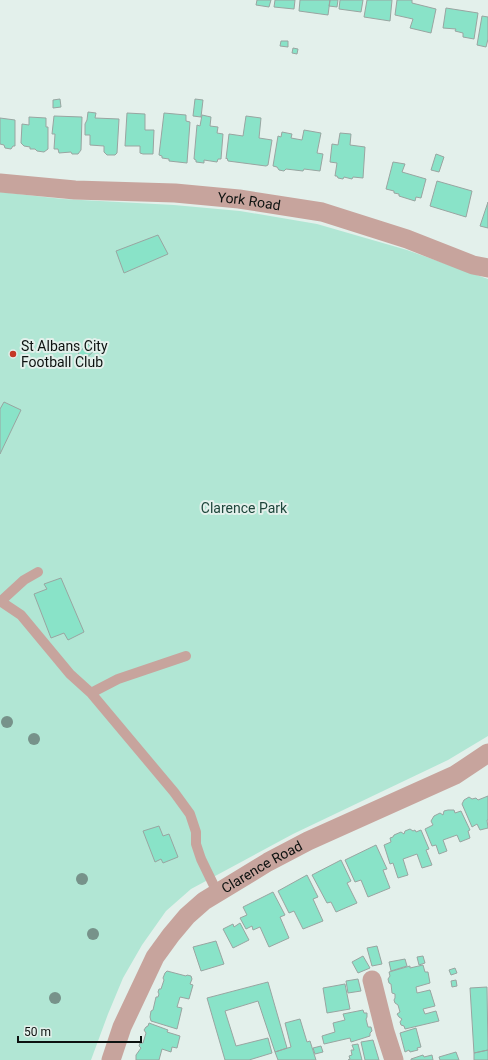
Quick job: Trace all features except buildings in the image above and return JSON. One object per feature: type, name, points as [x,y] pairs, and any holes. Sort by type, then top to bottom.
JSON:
[{"type":"street","name":"York Road","points":[[0,182],[74,190],[175,193],[239,199],[322,212],[407,239],[473,265],[488,268]]},
{"type":"street","name":"Clarence Road","points":[[111,1060],[122,1027],[155,957],[186,916],[204,901],[216,892],[268,862],[308,841],[455,775],[488,753]]},
{"type":"street","points":[[372,980],[385,1032],[394,1060]]},
{"type":"lane","points":[[38,572],[24,580],[1,601],[21,615],[70,674],[91,693],[174,792],[190,814],[196,832],[196,844],[216,892]]},
{"type":"lane","points":[[91,693],[118,679],[186,656]]},
{"type":"green space","name":"Clarence Park","points":[[0,192],[63,199],[174,205],[240,211],[317,224],[407,250],[488,279],[488,736],[448,760],[293,834],[191,889],[166,911],[142,945],[123,978],[91,1060],[0,1060]]},
{"type":"place","name":"St Albans City Football Club","points":[[13,354]]}]
